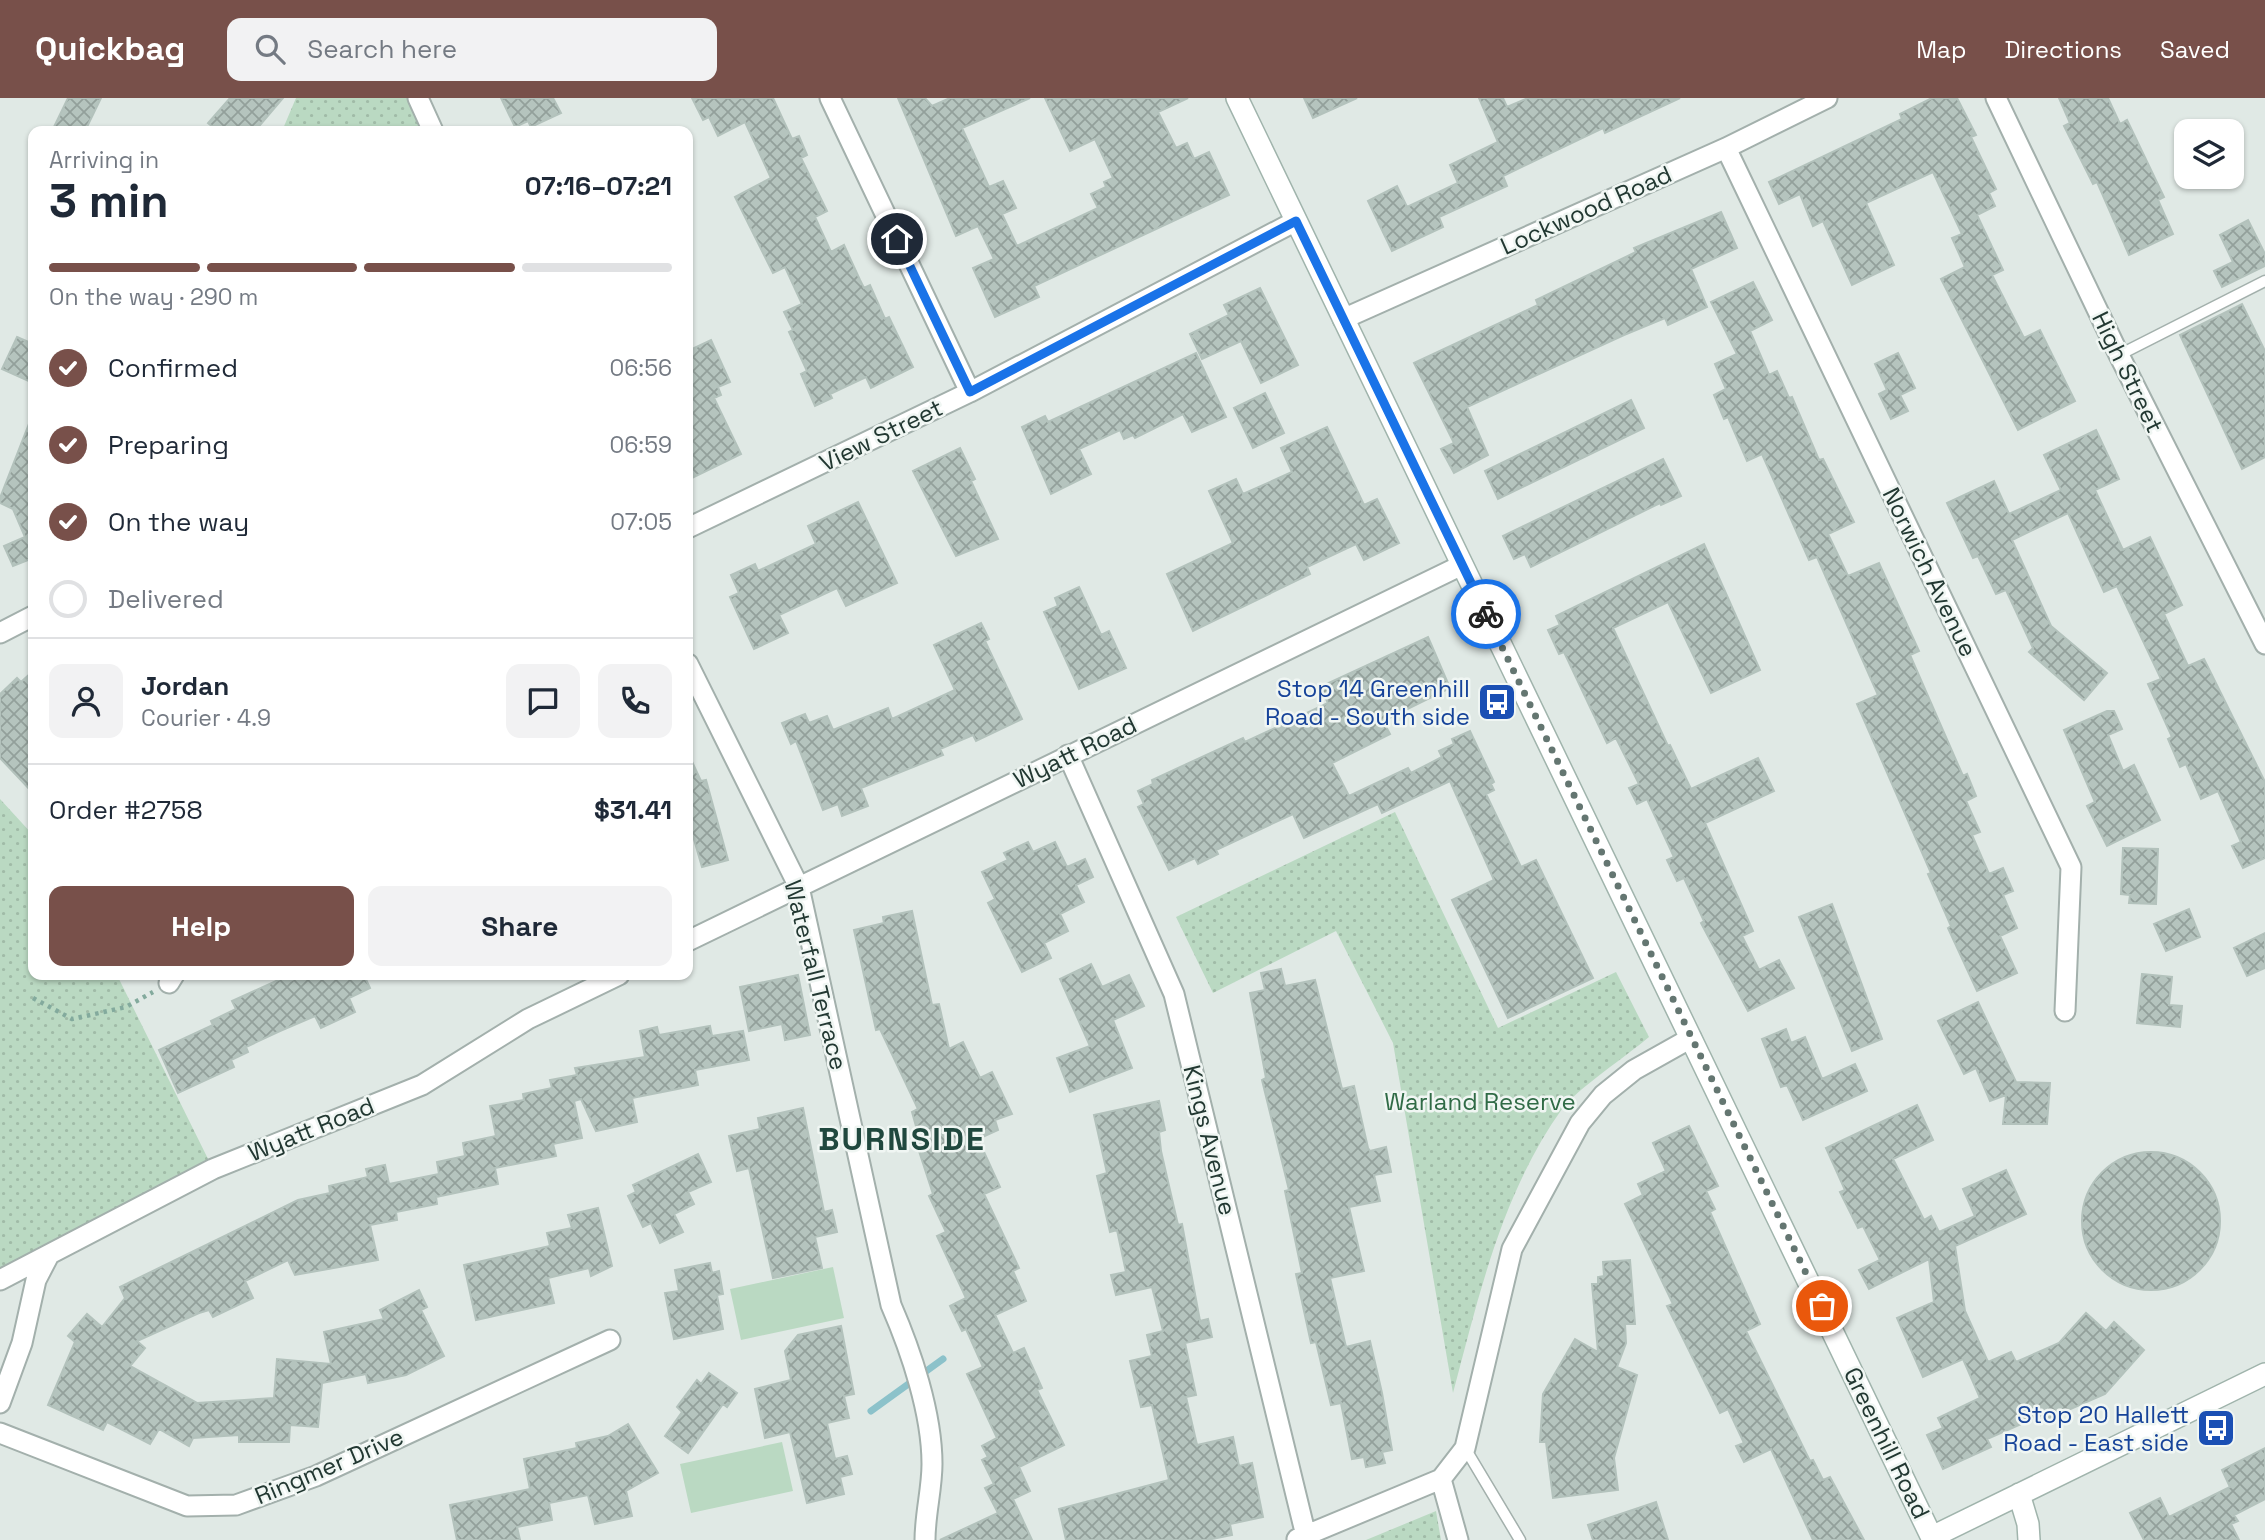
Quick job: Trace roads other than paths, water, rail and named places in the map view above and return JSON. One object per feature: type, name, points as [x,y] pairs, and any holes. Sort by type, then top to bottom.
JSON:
[{"type":"main road","name":"Greenhill Road","points":[[1237,98],[1933,1539]]},
{"type":"main road","points":[[1933,1539],[2265,1374]]},
{"type":"main road","points":[[2019,1494],[2028,1524],[2029,1540]]},
{"type":"street","points":[[418,98],[431,126]]},
{"type":"street","points":[[830,98],[970,392]]},
{"type":"street","name":"Lockwood Road","points":[[1343,318],[1726,148],[1827,98]]},
{"type":"street","name":"High Street","points":[[1996,98],[2119,355],[2265,644]]},
{"type":"street","name":"Norwich Avenue","points":[[1726,148],[2071,867],[2065,1011]]},
{"type":"street","name":"View Street","points":[[693,526],[970,392],[1296,221]]},
{"type":"street","name":"Wyatt Road","points":[[693,939],[1462,565]]},
{"type":"street","points":[[0,633],[28,619]]},
{"type":"street","name":"Waterfall Terrace","points":[[693,674],[799,887],[891,1305],[913,1363],[920,1394],[932,1463],[925,1540]]},
{"type":"street","name":"Kings Avenue","points":[[1068,755],[1174,994],[1303,1538]]},
{"type":"street","name":"Wyatt Road","points":[[0,1280],[213,1169],[422,1084],[528,1019],[609,980]]},
{"type":"street","points":[[1303,1538],[1441,1479],[1465,1448],[1512,1249],[1580,1123],[1603,1095],[1634,1070],[1692,1038]]},
{"type":"street","points":[[0,1403],[22,1343],[36,1280],[49,1255]]},
{"type":"street","name":"Ringmer Drive","points":[[0,1433],[187,1506],[236,1504],[316,1476],[610,1340]]},
{"type":"street","points":[[1441,1479],[1458,1540]]},
{"type":"lane","points":[[2119,355],[2265,281]]},
{"type":"lane","points":[[1465,1448],[1520,1540]]},
{"type":"waterway","points":[[871,1411],[943,1359]]},
{"type":"place","name":"Stop 14 Greenhill Road - South side","points":[[1497,702]]},
{"type":"place","name":"Stop 20 Hallett Road - East side","points":[[2216,1428]]},
{"type":"district","name":"BURNSIDE","points":[[902,1139]]},
{"type":"park label","name":"Warland Reserve","points":[[1480,1101]]}]
